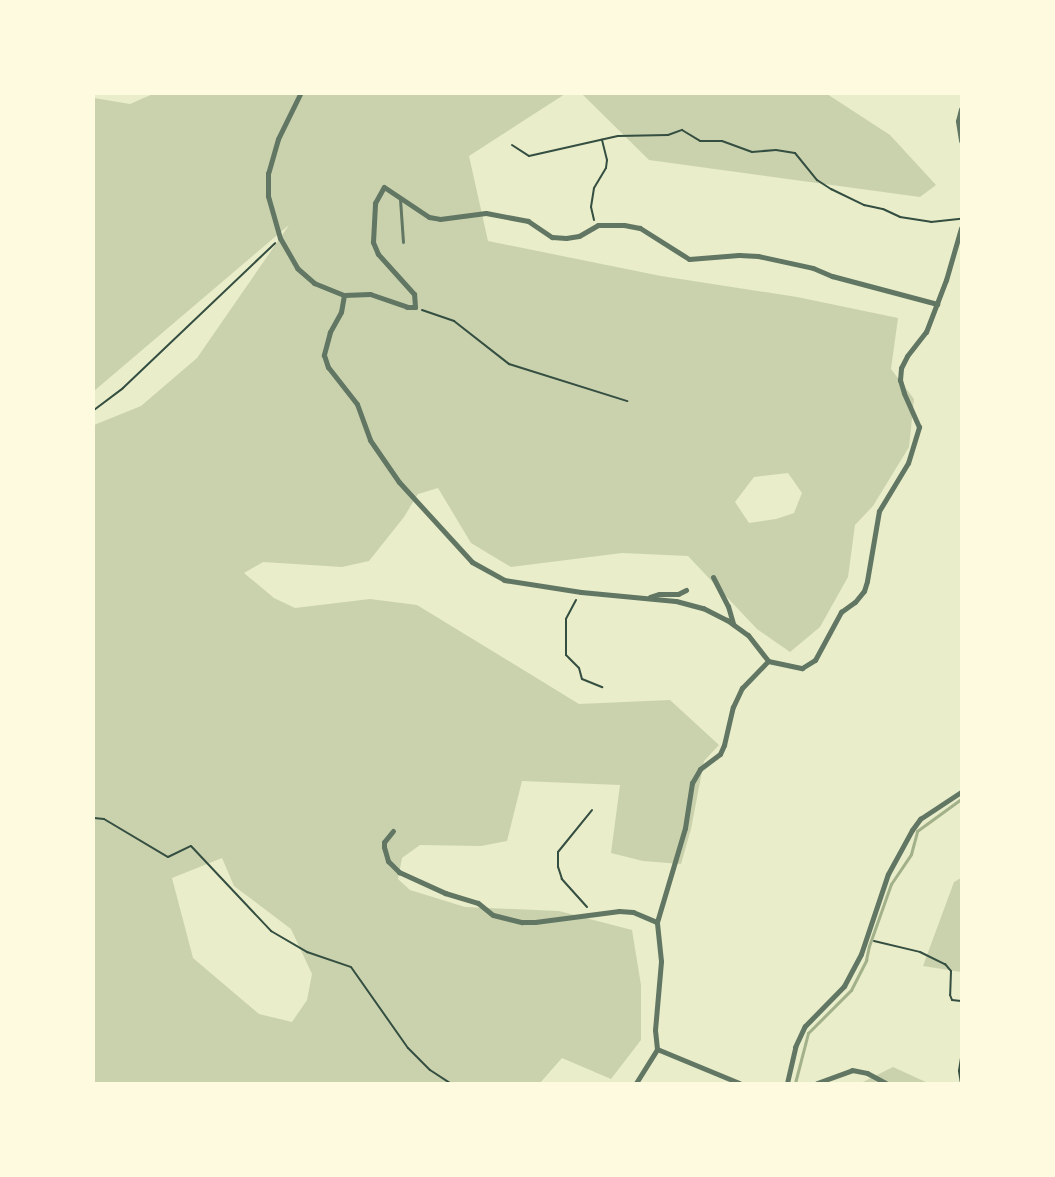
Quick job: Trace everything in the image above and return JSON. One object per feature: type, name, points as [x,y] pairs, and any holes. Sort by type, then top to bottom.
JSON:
[{"type":"street","points":[[300,94],[278,139],[268,173],[268,196],[280,238],[297,268],[314,283],[344,295],[370,294],[415,307],[414,294],[378,254],[373,242],[375,202],[384,188],[429,217],[440,220],[486,213],[528,221],[552,237],[566,238],[579,236],[598,225],[624,225],[640,228],[689,259],[738,255],[758,256],[812,268],[832,276],[937,304]]},
{"type":"street","points":[[961,109],[958,121],[961,141]]},
{"type":"street","points":[[344,295],[341,312],[330,332],[324,354],[328,367],[357,404],[370,440],[408,494],[472,562],[504,580],[581,592],[676,601],[703,608],[733,624],[748,635],[768,661],[802,668],[815,660],[841,612],[864,591],[879,511],[908,463],[919,427],[900,380],[901,368],[907,356],[926,332],[959,239],[961,228]]},
{"type":"street","points":[[714,577],[715,585],[728,606],[733,624]]},
{"type":"street","points":[[647,598],[659,594],[678,594],[686,590]]},
{"type":"street","points":[[636,1083],[657,1049],[655,1030],[660,961],[657,922],[684,828],[695,775],[720,754],[733,707],[742,688],[768,661]]},
{"type":"street","points":[[787,1083],[795,1047],[805,1026],[844,986],[861,954],[888,874],[912,830],[920,819],[961,792]]},
{"type":"street","points":[[393,831],[384,842],[384,848],[388,861],[399,872],[445,893],[478,903],[493,915],[522,922],[535,922],[619,911],[633,912],[657,922]]},
{"type":"street","points":[[657,1049],[739,1083]]},
{"type":"street","points":[[817,1083],[832,1081],[852,1070],[867,1073],[886,1083]]},
{"type":"lane","points":[[400,199],[403,242]]},
{"type":"path","points":[[512,145],[529,156],[618,136],[668,135],[682,130],[700,141],[722,141],[752,152],[785,151],[795,154],[818,180],[864,205],[883,209],[900,217],[931,222],[961,219]]},
{"type":"path","points":[[598,225],[592,216],[591,207],[594,188],[606,168],[606,155],[602,140]]},
{"type":"path","points":[[94,410],[123,388],[280,238]]},
{"type":"path","points":[[415,307],[454,321],[510,364],[628,401]]},
{"type":"path","points":[[581,592],[566,620],[566,655],[579,668],[582,678],[602,687]]},
{"type":"path","points":[[592,810],[558,852],[558,867],[562,879],[594,914]]},
{"type":"path","points":[[94,818],[104,819],[168,858],[191,846],[271,931],[306,952],[351,967],[408,1048],[430,1070],[450,1083]]},
{"type":"path","points":[[878,942],[920,952],[945,964],[951,970],[950,996],[952,1000],[961,1001]]},
{"type":"path","points":[[961,1058],[959,1071],[961,1083]]},
{"type":"green space","points":[[153,94],[565,94],[469,156],[488,241],[661,276],[797,297],[898,318],[891,369],[914,399],[909,447],[873,506],[855,525],[848,577],[820,627],[790,652],[757,629],[688,556],[622,553],[511,567],[471,543],[438,488],[418,494],[404,517],[369,561],[342,567],[263,562],[244,573],[274,598],[295,608],[370,599],[417,605],[579,704],[670,700],[719,745],[704,761],[691,829],[681,864],[643,861],[611,853],[620,785],[522,781],[507,841],[481,846],[420,845],[402,858],[398,879],[410,890],[465,907],[559,911],[632,930],[641,985],[641,1040],[611,1079],[562,1058],[540,1083],[94,1083],[94,425],[141,406],[197,358],[289,225],[94,391],[94,98],[130,104]],"holes":[[[788,473],[802,493],[794,513],[776,519],[749,523],[735,502],[754,477]],[[222,858],[234,886],[291,929],[312,974],[307,1000],[292,1022],[259,1014],[193,958],[172,878]]]},
{"type":"green space","points":[[582,94],[827,94],[890,135],[936,185],[920,197],[649,160]]},
{"type":"green space","points":[[961,878],[961,972],[923,966],[954,882]]},
{"type":"green space","points":[[893,1067],[928,1083],[861,1083]]},
{"type":"waterway","points":[[795,1083],[808,1033],[851,990],[866,960],[869,946],[891,884],[911,854],[917,831],[961,799]]}]
